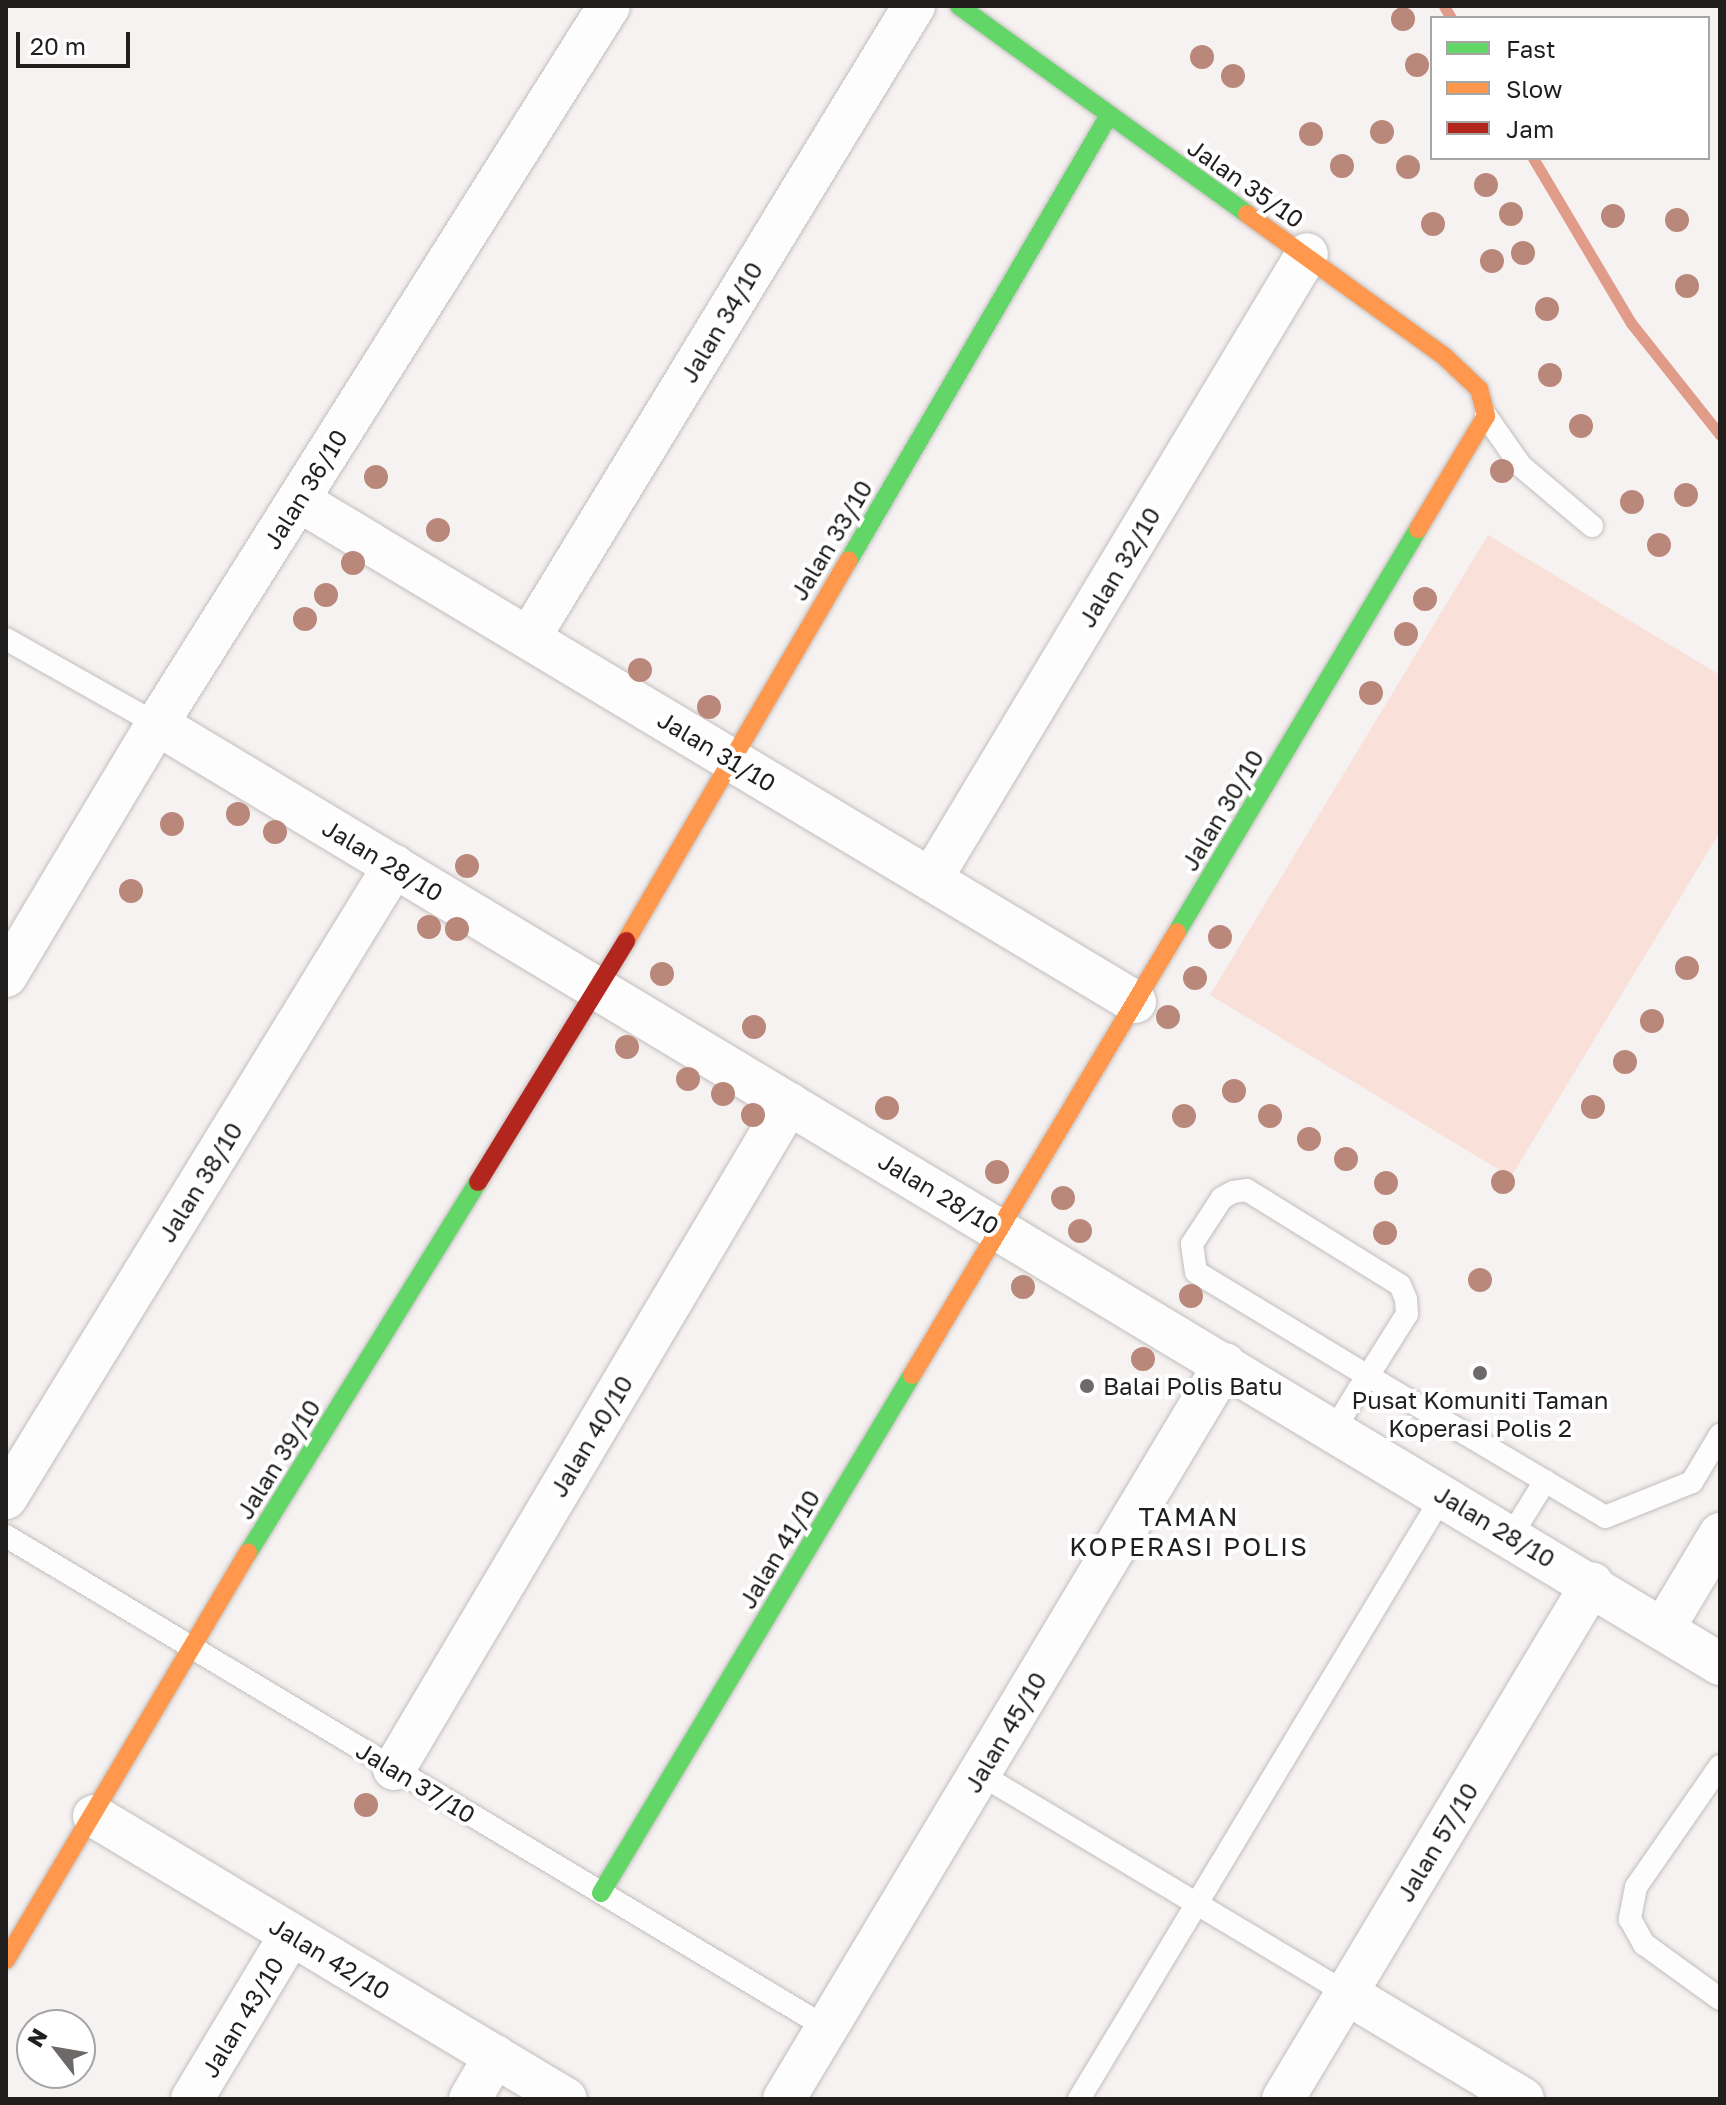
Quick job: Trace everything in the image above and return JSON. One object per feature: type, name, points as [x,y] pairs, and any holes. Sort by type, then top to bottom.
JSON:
[{"type":"street","name":"Jalan 36/10","points":[[6,976],[157,724],[609,6]]},
{"type":"street","name":"Jalan 34/10","points":[[529,638],[914,6]]},
{"type":"street","name":"Jalan 35/10","points":[[959,6],[1108,117],[1307,254],[1445,357],[1479,389],[1486,416]]},
{"type":"street","name":"Jalan 33/10","points":[[598,989],[730,758],[1108,117]]},
{"type":"street","name":"Jalan 32/10","points":[[931,879],[1307,254]]},
{"type":"street","name":"Jalan 30/10","points":[[999,1229],[1486,416]]},
{"type":"street","name":"Jalan 31/10","points":[[298,500],[1135,1002]]},
{"type":"street","name":"Jalan 28/10","points":[[157,724],[1592,1584],[1720,1664]]},
{"type":"street","name":"Jalan 38/10","points":[[6,1498],[394,866]]},
{"type":"street","name":"Jalan 39/10","points":[[6,1960],[94,1816],[190,1647],[598,989]]},
{"type":"street","name":"Jalan 40/10","points":[[394,1769],[789,1103]]},
{"type":"street","name":"Jalan 41/10","points":[[601,1893],[999,1229]]},
{"type":"street","name":"Jalan 45/10","points":[[784,2099],[1225,1364]]},
{"type":"street","points":[[1663,1629],[1720,1534]]},
{"type":"street","name":"Jalan 57/10","points":[[1283,2099],[1592,1584]]},
{"type":"street","name":"Jalan 42/10","points":[[94,1816],[566,2099]]},
{"type":"street","name":"Jalan 43/10","points":[[192,2099],[291,1934]]},
{"type":"street","points":[[1346,1993],[1523,2099]]},
{"type":"street","points":[[470,2099],[495,2056]]},
{"type":"lane","points":[[1486,416],[1521,466],[1592,526]]},
{"type":"lane","points":[[6,639],[157,724]]},
{"type":"lane","points":[[1334,1430],[1368,1376],[1407,1314],[1400,1285],[1247,1190],[1222,1198],[1192,1244],[1196,1272],[1368,1376],[1605,1517],[1692,1482],[1720,1435]]},
{"type":"lane","points":[[1511,1536],[1545,1481]]},
{"type":"lane","points":[[1079,2099],[1443,1495]]},
{"type":"lane","name":"Jalan 37/10","points":[[6,1536],[827,2028]]},
{"type":"lane","points":[[1720,1766],[1636,1887],[1630,1919],[1644,1944],[1720,1999]]},
{"type":"lane","points":[[980,1774],[1346,1993]]},
{"type":"shaded area","points":[[1488,535],[1720,675],[1720,832],[1511,1177],[1210,995]]},
{"type":"waterway","points":[[1444,6],[1450,16]]},
{"type":"waterway","points":[[1534,160],[1631,323],[1720,435]]},
{"type":"traffic: fast","points":[[959,6],[1247,214]]},
{"type":"traffic: fast","points":[[849,560],[1108,117]]},
{"type":"traffic: fast","points":[[1177,932],[1418,529]]},
{"type":"traffic: fast","points":[[248,1553],[478,1182]]},
{"type":"traffic: fast","points":[[601,1893],[912,1375]]},
{"type":"traffic: slow","points":[[1247,214],[1445,357],[1479,389],[1486,416],[1418,529]]},
{"type":"traffic: slow","points":[[626,941],[849,560]]},
{"type":"traffic: slow","points":[[912,1375],[1177,932]]},
{"type":"traffic: slow","points":[[6,1960],[248,1553]]},
{"type":"traffic: jam","points":[[478,1182],[626,941]]},
{"type":"place","name":"Pusat Komuniti Taman Koperasi Polis 2","points":[[1480,1373]]},
{"type":"place","name":"Balai Polis Batu","points":[[1087,1386]]},
{"type":"district","name":"TAMAN KOPERASI POLIS","points":[[1189,1532]]}]
